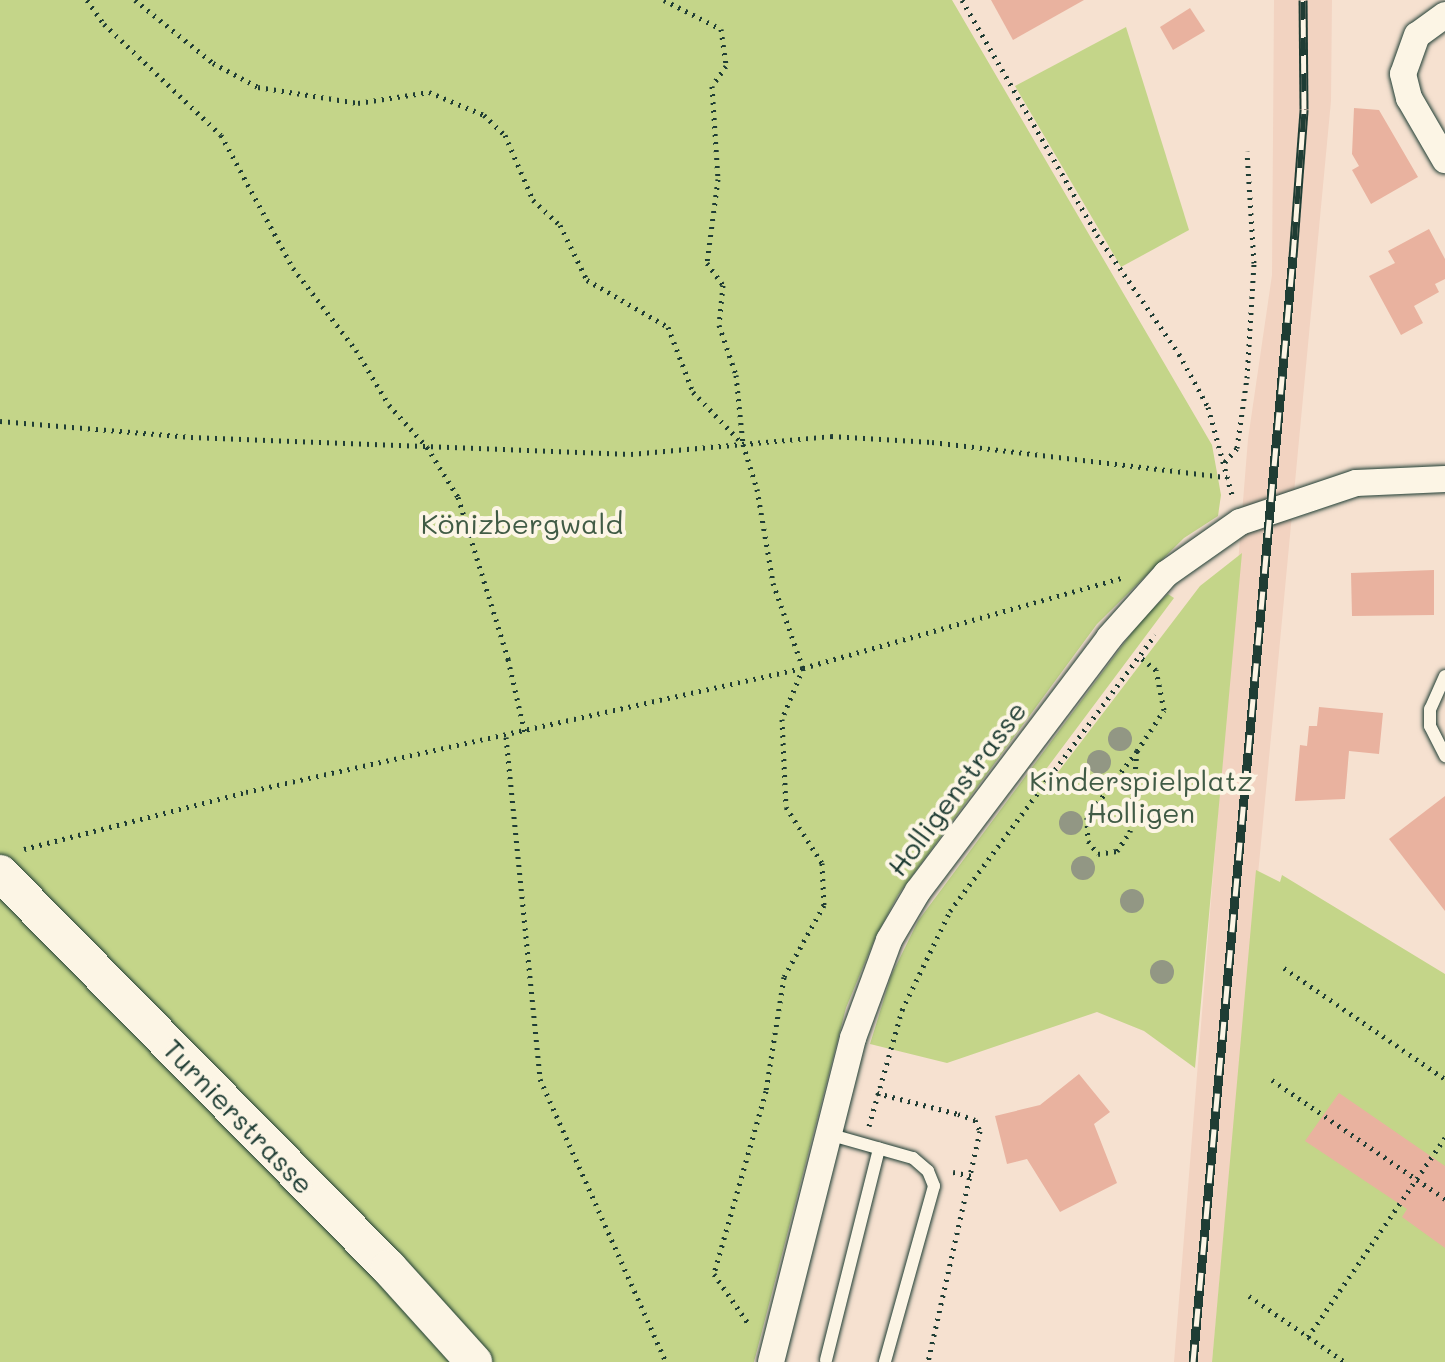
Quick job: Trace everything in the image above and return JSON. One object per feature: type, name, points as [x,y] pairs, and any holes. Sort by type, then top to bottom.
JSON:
[{"type":"main road","name":"Turnierstrasse","points":[[6,862],[474,1362]]},
{"type":"street","points":[[1445,15],[1417,35],[1403,74],[1409,98],[1445,160]]},
{"type":"street","name":"Holligenstrasse","points":[[771,1362],[866,997],[904,914],[1109,638],[1166,574],[1240,522],[1356,483],[1445,479]]},
{"type":"lane","points":[[1445,676],[1430,709],[1430,726],[1445,756]]},
{"type":"lane","points":[[828,1134],[913,1158],[928,1171],[934,1186],[885,1362]]},
{"type":"lane","points":[[826,1360],[879,1149]]},
{"type":"path","points":[[87,0],[104,24],[221,135],[293,268],[356,350],[389,405],[427,447],[458,497],[508,659],[525,733]]},
{"type":"path","points":[[135,0],[213,63],[258,87],[358,103],[429,92],[484,115],[505,135],[533,200],[560,225],[587,280],[668,327],[693,392],[743,444]]},
{"type":"path","points":[[664,0],[721,29],[726,66],[712,86],[718,179],[707,263],[723,285],[719,325],[736,375],[743,444],[757,489],[773,583],[803,668],[782,719],[786,807],[822,863],[824,905],[784,977],[766,1091],[714,1274],[750,1327],[748,1339]]},
{"type":"path","points":[[962,0],[1097,235],[1179,354],[1208,407],[1240,522]]},
{"type":"path","points":[[1224,463],[1241,435],[1249,356],[1254,263],[1247,151]]},
{"type":"path","points":[[0,421],[191,437],[631,454],[831,436],[932,442],[1227,477]]},
{"type":"path","points":[[6,862],[246,792],[525,733],[803,668],[1107,579],[1166,574]]},
{"type":"path","points":[[863,1143],[902,1010],[937,934],[1163,624]]},
{"type":"path","points":[[1137,751],[1130,832],[1117,851],[1098,854],[1088,841],[1087,817],[1162,717],[1165,703],[1156,670],[1140,657]]},
{"type":"path","points":[[506,737],[540,1079],[666,1362]]},
{"type":"path","points":[[1284,968],[1445,1079]]},
{"type":"path","points":[[1272,1080],[1445,1199]]},
{"type":"path","points":[[1308,1337],[1445,1138]]},
{"type":"path","points":[[1249,1296],[1345,1362]]},
{"type":"shaded area","points":[[1274,0],[1332,0],[1331,101],[1212,1362],[1174,1362],[1248,439],[1272,275]]},
{"type":"green space","name":"Könizbergwald","points":[[0,0],[952,0],[1212,445],[1221,495],[1218,516],[1184,538],[1097,624],[898,895],[875,938],[846,1008],[754,1362],[0,1362]]},
{"type":"green space","points":[[1126,27],[1189,230],[1121,267],[1015,86]]},
{"type":"green space","name":"Kinderspielplatz Holligen","points":[[1242,553],[1195,1068],[1144,1031],[1097,1012],[947,1063],[870,1044],[891,976],[918,921],[1142,619],[1168,594],[1174,598],[1041,776],[1049,784],[1200,586]]},
{"type":"green space","points":[[1256,870],[1280,882],[1282,875],[1445,974],[1445,1362],[1212,1362]]},
{"type":"building","points":[[991,0],[1084,0],[1013,40]]},
{"type":"building","points":[[1190,8],[1205,31],[1173,50],[1160,27]]},
{"type":"building","points":[[1354,108],[1379,110],[1418,177],[1371,204],[1352,170],[1359,166],[1352,154]]},
{"type":"building","points":[[1429,229],[1445,259],[1445,279],[1435,284],[1439,292],[1414,306],[1423,323],[1401,335],[1369,276],[1395,263],[1388,251]]},
{"type":"building","points":[[1434,570],[1434,615],[1352,616],[1351,573]]},
{"type":"building","points":[[1319,707],[1383,713],[1379,754],[1349,751],[1345,799],[1295,801],[1300,745],[1307,746],[1309,726],[1317,726]]},
{"type":"building","points":[[1445,796],[1445,911],[1389,839]]},
{"type":"building","points":[[1079,1074],[1110,1112],[1094,1124],[1117,1183],[1060,1212],[1027,1159],[1007,1164],[995,1116],[1040,1105]]},
{"type":"building","points":[[1339,1093],[1445,1166],[1445,1248],[1402,1217],[1407,1209],[1305,1141]]},
{"type":"railway","points":[[1193,1362],[1293,257],[1304,109],[1303,0]]}]
